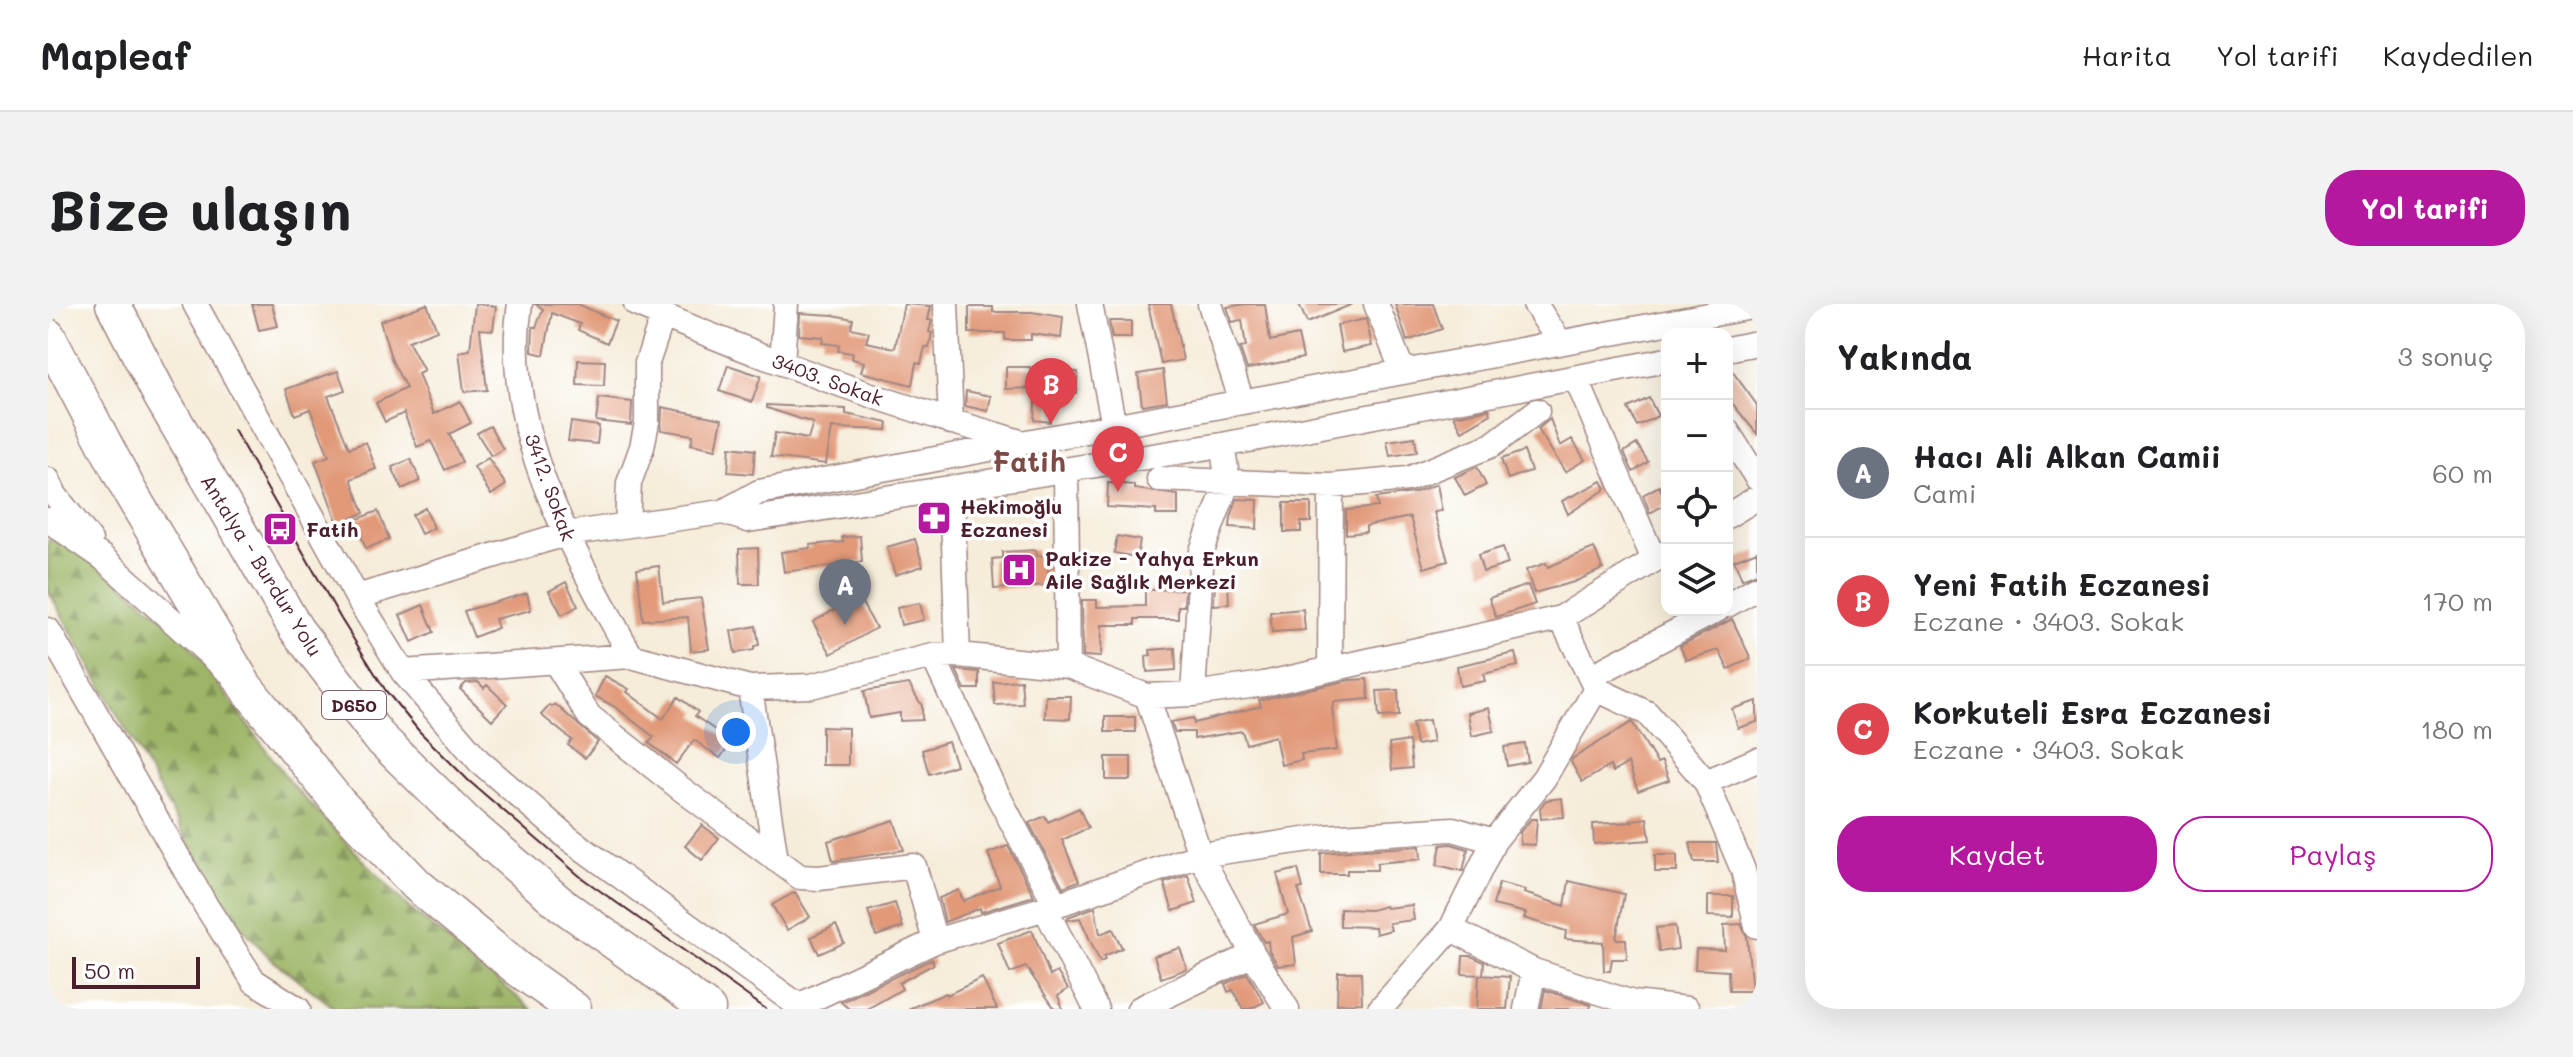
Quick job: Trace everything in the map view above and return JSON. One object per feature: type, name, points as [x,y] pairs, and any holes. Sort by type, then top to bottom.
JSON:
[{"type":"highway","name":"Antalya - Burdur Yolu","points":[[113,304],[160,395],[296,629],[379,737],[467,823],[562,905],[708,1009]]},
{"type":"highway","points":[[48,336],[130,492],[245,686],[338,802],[417,885],[518,969],[574,1009]]},
{"type":"street","points":[[195,304],[357,597],[403,672],[479,761],[568,838],[800,1008],[935,941],[1200,855],[1325,837],[1453,829],[1494,841]]},
{"type":"street","name":"3412. Sokak","points":[[520,304],[516,327],[517,385],[540,467],[565,534],[631,656]]},
{"type":"street","name":"3403. Sokak","points":[[636,304],[782,363],[951,422],[1023,443]]},
{"type":"street","points":[[782,363],[786,304]]},
{"type":"street","points":[[946,304],[951,422]]},
{"type":"street","points":[[1090,304],[1114,426]]},
{"type":"street","points":[[1210,304],[1242,402]]},
{"type":"street","points":[[1376,304],[1403,372]]},
{"type":"street","points":[[1535,304],[1560,343]]},
{"type":"street","points":[[1628,330],[1642,304]]},
{"type":"street","points":[[357,597],[565,534],[723,512],[759,492],[1757,306]]},
{"type":"street","points":[[627,525],[629,483],[647,422],[647,363],[663,315]]},
{"type":"street","points":[[1733,348],[1757,343]]},
{"type":"street","points":[[723,512],[748,520],[1222,445],[1661,361]]},
{"type":"street","points":[[403,672],[631,656],[750,688],[811,686],[933,656],[958,655],[1068,666],[1147,696],[1193,694],[1264,684],[1561,618],[1661,556],[1576,378]]},
{"type":"street","points":[[1159,479],[1331,486],[1408,479],[1492,445],[1537,411]]},
{"type":"street","points":[[1733,440],[1757,478]]},
{"type":"street","points":[[1193,694],[1202,551],[1228,481],[1222,445]]},
{"type":"street","points":[[1066,470],[1068,666]]},
{"type":"street","points":[[48,480],[55,495],[102,557]]},
{"type":"street","points":[[1330,669],[1331,486]]},
{"type":"street","points":[[952,488],[958,655]]},
{"type":"street","points":[[1733,512],[1757,498]]},
{"type":"street","points":[[48,520],[102,557],[245,686]]},
{"type":"street","points":[[1733,602],[1757,588]]},
{"type":"street","points":[[1380,1009],[1451,929],[1494,841],[1544,778],[1593,683],[1707,616]]},
{"type":"street","points":[[1561,618],[1593,683],[1647,713],[1706,782],[1743,870],[1757,926]]},
{"type":"street","points":[[48,630],[206,906],[254,981],[298,1009]]},
{"type":"street","points":[[933,656],[1096,1009]]},
{"type":"street","points":[[556,663],[589,716],[800,877],[914,866],[935,941]]},
{"type":"street","points":[[750,688],[776,860]]},
{"type":"street","points":[[1147,696],[1200,855],[1253,954],[1287,1009]]},
{"type":"street","points":[[1706,782],[1757,760]]},
{"type":"street","points":[[1451,929],[1534,971],[1633,1003],[1687,1009]]},
{"type":"street","points":[[1139,1009],[1253,954]]},
{"type":"street","points":[[1526,1009],[1534,971]]},
{"type":"green space","points":[[48,539],[78,547],[181,633],[292,785],[409,908],[532,1009],[336,1009],[271,959],[226,910],[48,590]]},
{"type":"building","points":[[252,304],[272,304],[278,326],[259,330]]},
{"type":"building","points":[[427,304],[437,330],[408,341],[424,371],[418,374],[434,414],[460,401],[471,423],[449,434],[462,462],[445,470],[431,441],[417,447],[404,413],[385,422],[376,403],[406,388],[392,361],[380,321]]},
{"type":"building","points":[[475,304],[496,306],[493,330],[480,329],[487,390],[464,392],[459,352],[470,350]]},
{"type":"building","points":[[535,304],[578,304],[616,321],[607,343],[578,330],[580,324],[552,313],[544,355],[532,352],[533,327],[536,327],[543,309]]},
{"type":"building","points":[[904,304],[931,306],[929,348],[925,347],[921,364],[916,363],[912,385],[861,372],[864,362],[852,359],[853,353],[838,351],[839,345],[822,343],[823,337],[799,335],[800,313],[833,315],[853,319],[851,328],[869,332],[866,342],[895,348]]},
{"type":"building","points":[[1148,304],[1171,304],[1183,360],[1161,364]]},
{"type":"building","points":[[1265,304],[1270,341],[1298,335],[1303,358],[1247,369],[1240,348],[1246,347],[1242,320],[1232,322],[1227,307]]},
{"type":"building","points":[[1299,304],[1353,304],[1307,323]]},
{"type":"building","points":[[1395,304],[1433,304],[1442,329],[1407,341]]},
{"type":"building","points":[[969,307],[993,307],[993,312],[1032,312],[1063,317],[1061,338],[1031,334],[1031,340],[1005,340],[1005,333],[969,333]]},
{"type":"building","points":[[1366,319],[1372,346],[1342,352],[1337,325]]},
{"type":"building","points":[[1109,321],[1131,321],[1131,338],[1112,338]]},
{"type":"building","points":[[578,360],[605,361],[604,386],[577,385]]},
{"type":"building","points":[[728,365],[761,376],[752,402],[719,391]]},
{"type":"building","points":[[1006,367],[1078,372],[1076,393],[1053,391],[1050,422],[1034,420],[1036,388],[1006,389]]},
{"type":"building","points":[[1163,370],[1167,401],[1142,405],[1138,374]]},
{"type":"building","points":[[338,371],[345,390],[328,396],[349,448],[366,442],[376,469],[351,479],[364,513],[338,524],[315,461],[329,456],[310,409],[295,415],[286,389]]},
{"type":"building","points":[[1733,372],[1757,405],[1757,434],[1733,404]]},
{"type":"building","points":[[966,391],[991,396],[988,411],[965,406]]},
{"type":"building","points":[[599,398],[632,402],[631,425],[596,421]]},
{"type":"building","points":[[1649,398],[1658,416],[1637,426],[1628,408]]},
{"type":"building","points":[[767,405],[846,409],[846,414],[888,423],[887,430],[832,428],[826,464],[771,457],[775,433],[808,439],[813,423],[767,408]]},
{"type":"building","points":[[662,407],[722,419],[716,449],[691,444],[693,435],[661,430]]},
{"type":"building","points":[[1489,409],[1491,414],[1462,431],[1454,416]]},
{"type":"building","points":[[1550,419],[1560,446],[1572,439],[1585,460],[1565,472],[1538,429]]},
{"type":"building","points":[[571,422],[599,426],[597,444],[568,441]]},
{"type":"building","points":[[490,426],[503,449],[491,456],[477,433]]},
{"type":"building","points":[[1415,437],[1417,452],[1390,456],[1387,441]]},
{"type":"building","points":[[1637,444],[1648,462],[1633,472],[1624,452]]},
{"type":"building","points":[[730,447],[755,450],[753,474],[728,472]]},
{"type":"building","points":[[1524,451],[1531,471],[1508,479],[1501,459]]},
{"type":"building","points":[[488,458],[506,485],[491,495],[474,467]]},
{"type":"building","points":[[411,459],[420,481],[402,489],[392,467]]},
{"type":"building","points":[[1477,467],[1486,485],[1465,496],[1455,477]]},
{"type":"building","points":[[1602,481],[1606,489],[1568,514],[1562,501]]},
{"type":"building","points":[[1108,483],[1134,485],[1134,489],[1178,495],[1178,515],[1156,515],[1156,510],[1107,507]]},
{"type":"building","points":[[1437,484],[1442,511],[1434,512],[1448,561],[1424,568],[1410,517],[1366,526],[1366,532],[1346,534],[1346,510],[1378,507],[1376,498],[1413,493]]},
{"type":"building","points":[[1659,486],[1661,507],[1650,513],[1643,495]]},
{"type":"building","points":[[1237,499],[1258,500],[1257,529],[1230,527]]},
{"type":"building","points":[[1284,503],[1311,503],[1311,522],[1301,522],[1301,532],[1284,532]]},
{"type":"building","points":[[425,508],[434,528],[421,534],[412,515]]},
{"type":"building","points":[[378,511],[389,539],[366,549],[355,520]]},
{"type":"building","points":[[860,536],[862,562],[784,572],[781,552],[843,542],[842,537]]},
{"type":"building","points":[[1117,536],[1140,540],[1137,557],[1114,553]]},
{"type":"building","points":[[915,539],[923,566],[895,575],[887,547]]},
{"type":"building","points":[[1503,547],[1508,564],[1483,572],[1478,555]]},
{"type":"building","points":[[758,548],[759,584],[740,584],[739,549]]},
{"type":"building","points":[[1594,548],[1603,569],[1574,582],[1534,593],[1526,570],[1546,563],[1548,567]]},
{"type":"building","name":"Pakize - Yahya Erkun Aile Sağlık Merkezi","points":[[1036,550],[1037,556],[1047,555],[1049,585],[994,589],[992,559],[1002,558],[1002,552]]},
{"type":"building","points":[[1757,551],[1757,573],[1742,579],[1734,560]]},
{"type":"building","points":[[659,566],[663,602],[701,598],[709,649],[691,651],[688,617],[643,620],[637,569]]},
{"type":"building","points":[[1215,581],[1228,581],[1229,604],[1214,605]]},
{"type":"building","points":[[566,582],[578,606],[562,615],[549,591]]},
{"type":"building","points":[[1528,585],[1535,604],[1496,617],[1489,598]]},
{"type":"building","points":[[1185,589],[1184,606],[1178,606],[1178,619],[1135,619],[1135,625],[1102,625],[1101,657],[1083,656],[1082,600],[1097,600],[1097,607],[1145,606],[1145,590]]},
{"type":"building","points":[[527,593],[531,610],[495,619],[498,628],[474,637],[464,611]]},
{"type":"building","points":[[858,596],[876,628],[831,654],[813,622]]},
{"type":"building","points":[[920,603],[924,620],[901,625],[897,608]]},
{"type":"building","points":[[423,605],[434,632],[412,642],[400,615]]},
{"type":"building","points":[[1303,609],[1305,630],[1272,632],[1270,612]]},
{"type":"building","points":[[1732,619],[1751,659],[1728,669],[1719,650],[1686,660],[1680,646]]},
{"type":"building","points":[[756,626],[759,645],[754,646],[754,650],[735,653],[731,631]]},
{"type":"building","points":[[1175,648],[1176,670],[1147,672],[1146,656],[1151,655],[1150,650]]},
{"type":"building","points":[[1515,653],[1518,666],[1483,674],[1485,681],[1460,686],[1457,666]]},
{"type":"building","points":[[956,670],[979,672],[979,689],[965,689]]},
{"type":"building","points":[[605,676],[629,689],[627,692],[663,719],[678,697],[698,712],[695,716],[732,742],[720,758],[694,740],[676,764],[649,743],[654,737],[595,696]]},
{"type":"building","points":[[1367,679],[1369,699],[1334,702],[1337,750],[1301,754],[1302,760],[1281,765],[1275,736],[1246,744],[1242,731],[1194,739],[1194,732],[1175,732],[1171,722],[1193,718],[1194,725],[1261,706],[1259,700]]},
{"type":"building","points":[[1021,680],[1023,704],[995,705],[993,682]]},
{"type":"building","points":[[478,682],[484,688],[487,685],[507,704],[492,720],[460,689],[466,683]]},
{"type":"building","points":[[909,684],[922,706],[922,720],[900,721],[900,713],[869,718],[864,691]]},
{"type":"building","points":[[1398,690],[1399,716],[1379,717],[1377,691]]},
{"type":"building","points":[[1046,696],[1071,696],[1070,719],[1045,718]]},
{"type":"building","points":[[1757,701],[1757,722],[1738,728],[1732,709]]},
{"type":"building","points":[[555,704],[598,742],[585,758],[568,745],[572,740],[541,715]]},
{"type":"building","points":[[1489,708],[1494,731],[1472,736],[1468,713]]},
{"type":"building","points":[[1105,717],[1135,717],[1135,732],[1105,732]]},
{"type":"building","points":[[1429,720],[1433,742],[1416,745],[1412,723]]},
{"type":"building","points":[[1632,722],[1657,763],[1662,761],[1669,780],[1638,791],[1628,763],[1613,772],[1610,766],[1582,782],[1572,759]]},
{"type":"building","points":[[822,727],[848,728],[848,765],[822,765]]},
{"type":"building","points":[[1409,741],[1412,768],[1392,770],[1389,744]]},
{"type":"building","points":[[948,742],[956,765],[929,774],[922,750]]},
{"type":"building","points":[[1525,744],[1528,762],[1507,766],[1504,747]]},
{"type":"building","points":[[1106,757],[1131,757],[1131,780],[1106,780]]},
{"type":"building","points":[[1562,798],[1564,817],[1541,819],[1540,808],[1546,800]]},
{"type":"building","points":[[1079,808],[1088,828],[1062,840],[1079,881],[1063,887],[1029,823],[1045,816],[1048,822]]},
{"type":"building","points":[[1647,818],[1650,840],[1594,844],[1593,824]]},
{"type":"building","points":[[1531,819],[1537,819],[1535,845],[1520,844],[1520,832]]},
{"type":"building","points":[[894,820],[904,850],[833,861],[828,841]]},
{"type":"building","points":[[702,825],[719,838],[702,860],[685,846]]},
{"type":"building","points":[[1690,843],[1716,843],[1718,862],[1694,862]]},
{"type":"building","points":[[1451,844],[1468,849],[1463,871],[1437,865],[1441,845]]},
{"type":"building","points":[[1008,846],[1034,896],[981,912],[980,908],[945,922],[939,898],[959,890],[963,901],[1000,886],[988,853]]},
{"type":"building","points":[[1420,846],[1421,859],[1377,863],[1377,870],[1321,874],[1321,853]]},
{"type":"building","points":[[1655,855],[1677,855],[1677,872],[1655,872]]},
{"type":"building","points":[[1298,869],[1303,888],[1298,889],[1312,931],[1293,937],[1296,964],[1278,966],[1269,951],[1268,941],[1264,942],[1254,924],[1288,914],[1277,874]]},
{"type":"building","points":[[1188,875],[1197,903],[1173,911],[1164,883]]},
{"type":"building","points":[[1569,881],[1624,894],[1616,939],[1626,939],[1627,959],[1612,959],[1610,971],[1604,971],[1603,942],[1565,939],[1566,931],[1524,918],[1526,913],[1493,905],[1499,883],[1565,906]]},
{"type":"building","points":[[795,892],[810,917],[787,930],[772,905]]},
{"type":"building","points":[[1708,896],[1733,896],[1733,917],[1708,916]]},
{"type":"building","points":[[895,903],[903,927],[876,936],[868,911]]},
{"type":"building","points":[[1412,905],[1414,920],[1389,923],[1391,930],[1376,934],[1375,927],[1340,926],[1340,909],[1371,910]]},
{"type":"building","points":[[1095,907],[1100,934],[1113,929],[1122,948],[1104,956],[1105,960],[1100,962],[1080,918],[1068,920],[1068,917]]},
{"type":"building","points":[[1741,924],[1747,937],[1752,991],[1729,991],[1728,971],[1695,969],[1696,949],[1725,950],[1724,925]]},
{"type":"building","points":[[836,925],[844,943],[819,954],[811,937]]},
{"type":"building","points":[[1675,926],[1678,949],[1659,952],[1656,928]]},
{"type":"building","points":[[1032,930],[1050,976],[1057,972],[1068,989],[1058,996],[1063,1009],[1055,1009],[1026,967],[1010,973],[998,943]]},
{"type":"building","points":[[1180,948],[1187,969],[1161,978],[1154,956]]},
{"type":"building","points":[[1463,956],[1484,962],[1483,975],[1462,974]]},
{"type":"building","points":[[932,959],[934,964],[899,983],[902,989],[867,1009],[849,1009],[841,1002]]},
{"type":"building","points":[[1338,972],[1361,972],[1362,1003],[1337,1004]]},
{"type":"building","points":[[1247,973],[1264,1002],[1243,1009],[1233,990],[1228,992],[1225,984]]},
{"type":"building","points":[[1479,975],[1510,977],[1507,1009],[1477,1009]]},
{"type":"building","points":[[982,978],[997,1009],[908,1009],[947,995]]},
{"type":"building","points":[[1545,990],[1591,1005],[1590,1009],[1541,1009]]},
{"type":"tram line","points":[[234,430],[341,619],[386,691],[419,731],[469,781],[582,878],[766,1009]]},
{"type":"place","name":"Yeni Fatih Eczanesi","points":[[1051,424]]},
{"type":"place","name":"Korkuteli Esra Eczanesi","points":[[1118,492]]},
{"type":"place","name":"Hekimoğlu Eczanesi","points":[[934,518]]},
{"type":"place","name":"Fatih","points":[[280,529]]},
{"type":"place","name":"Pakize - Yahya Erkun Aile Sağlık Merkezi","points":[[1019,570]]},
{"type":"place","name":"Hacı Ali Alkan Camii","points":[[845,625]]},
{"type":"district","name":"Fatih","points":[[1029,461]]}]
